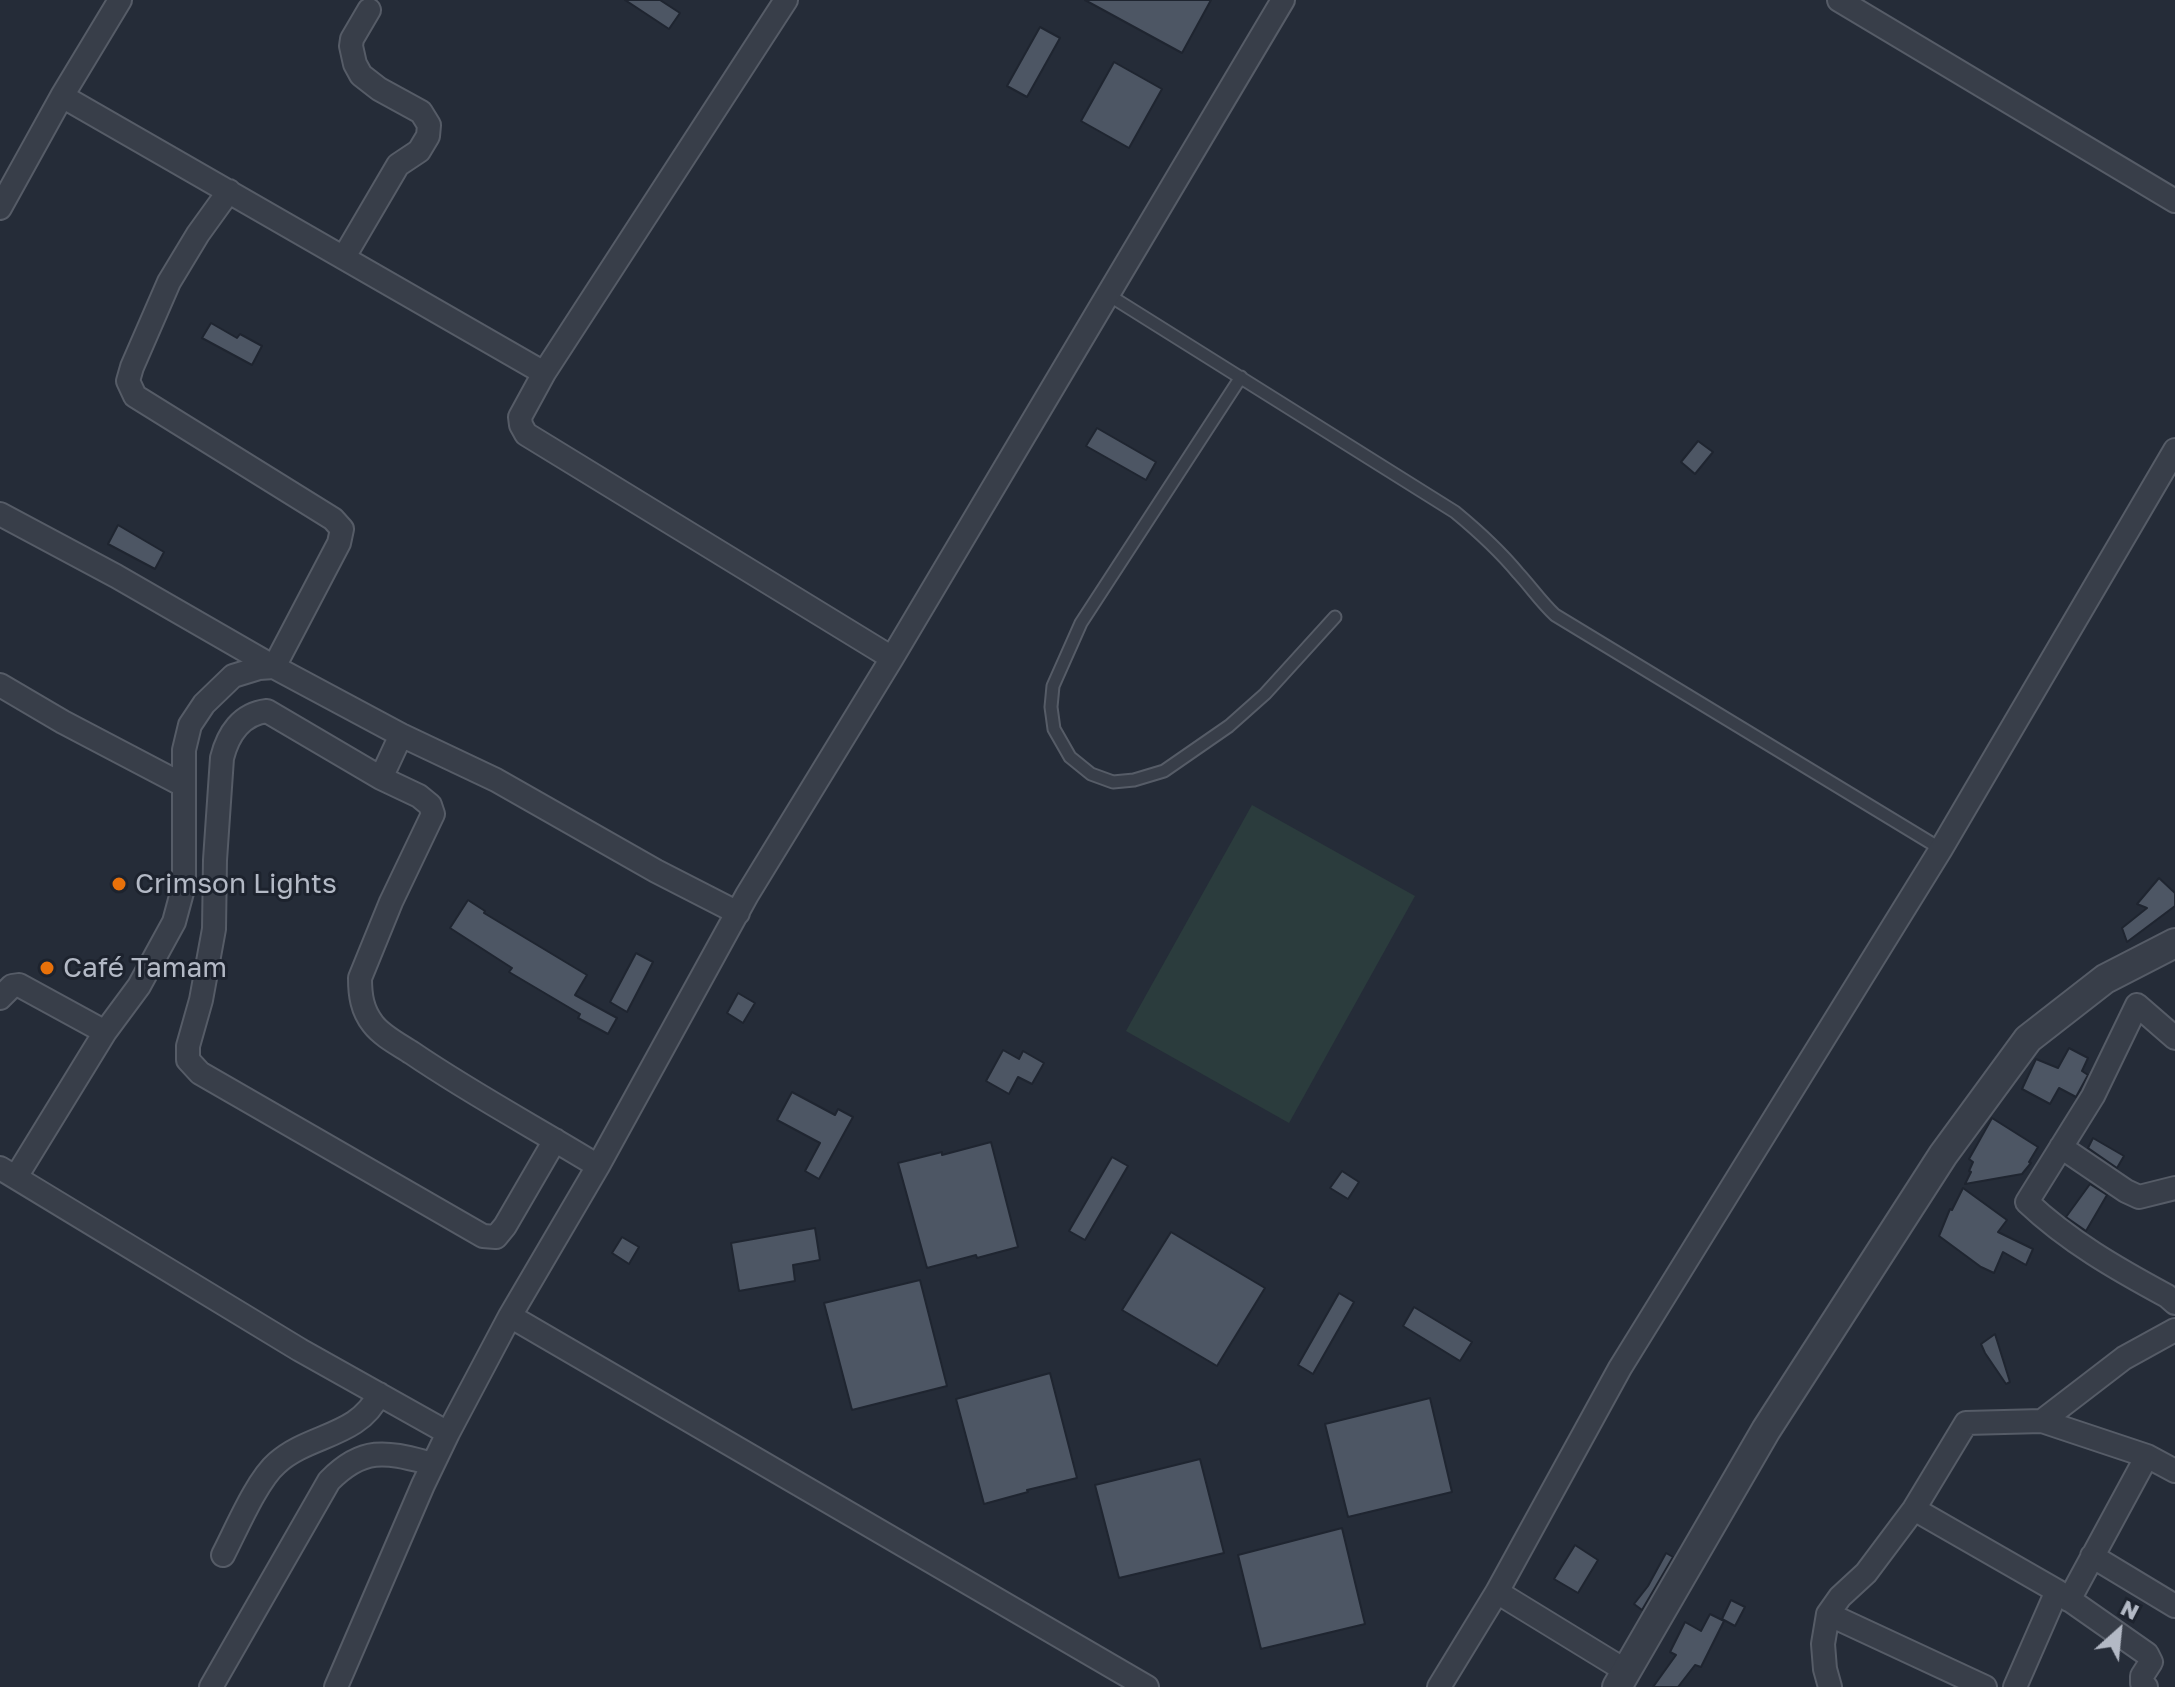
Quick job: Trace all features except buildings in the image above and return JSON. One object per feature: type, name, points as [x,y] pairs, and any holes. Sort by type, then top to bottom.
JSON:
[{"type":"street","points":[[0,208],[120,0]]},
{"type":"street","points":[[786,0],[544,373],[520,417],[521,425],[526,434],[892,658]]},
{"type":"street","points":[[336,1687],[433,1464],[510,1316],[598,1166],[738,913],[1283,0]]},
{"type":"street","points":[[1839,0],[2175,201]]},
{"type":"street","points":[[344,257],[398,165],[419,151],[428,136],[429,125],[421,112],[379,89],[361,75],[355,64],[352,39],[369,10]]},
{"type":"street","points":[[62,96],[544,373]]},
{"type":"street","points":[[229,191],[169,282],[128,381],[135,396],[333,519],[342,529],[339,543],[274,667]]},
{"type":"street","points":[[1439,1687],[1497,1592],[1620,1368],[1941,849],[2175,450]]},
{"type":"street","points":[[0,514],[116,576],[274,667],[401,735],[496,780],[656,871],[738,913]]},
{"type":"street","points":[[274,667],[233,676],[204,704],[190,725],[184,750],[184,885],[174,922],[139,986],[8,1172],[300,1350],[448,1433]]},
{"type":"street","points":[[0,685],[183,785]]},
{"type":"street","points":[[555,1140],[505,1226],[496,1237],[483,1236],[200,1073],[188,1060],[188,1046],[201,1000],[214,929],[222,758],[231,734],[247,716],[267,711],[430,805],[433,814],[391,902],[360,978],[364,1012],[375,1028],[443,1075],[555,1140],[598,1166]]},
{"type":"street","points":[[381,778],[401,735]]},
{"type":"street","points":[[1497,1592],[1622,1679],[1766,1430],[1943,1155],[2028,1039],[2105,979],[2175,943]]},
{"type":"street","points":[[0,998],[12,986],[19,985],[105,1032]]},
{"type":"street","points":[[2175,1038],[2137,1005],[2093,1096],[2027,1202],[2069,1237],[2175,1303]]},
{"type":"street","points":[[2061,1147],[2139,1197],[2175,1188]]},
{"type":"street","points":[[510,1316],[1147,1687]]},
{"type":"street","points":[[2042,1421],[2124,1358],[2175,1330]]},
{"type":"street","points":[[223,1555],[261,1482],[278,1462],[354,1424],[370,1409],[379,1394]]},
{"type":"street","points":[[1830,1687],[1823,1644],[1828,1614],[1840,1597],[1866,1573],[1914,1509],[1966,1423],[2042,1421],[2147,1456],[2175,1471]]},
{"type":"street","points":[[211,1687],[329,1481],[338,1471],[360,1458],[385,1453],[433,1464]]},
{"type":"street","points":[[2015,1687],[2063,1595],[2092,1556],[2147,1456]]},
{"type":"street","points":[[1914,1509],[2063,1595],[2147,1654],[2151,1662],[2142,1676],[2146,1687]]},
{"type":"street","points":[[2092,1556],[2175,1606]]},
{"type":"street","points":[[1828,1614],[1985,1687]]},
{"type":"lane","points":[[1107,294],[1455,512],[1482,535],[1555,615],[1941,849]]},
{"type":"lane","points":[[1241,377],[1081,623],[1053,686],[1051,707],[1054,729],[1070,757],[1091,774],[1113,782],[1134,780],[1164,771],[1229,726],[1265,694],[1335,617]]},
{"type":"shaded area","points":[[1252,805],[1415,896],[1289,1123],[1126,1031]]},
{"type":"place","name":"Crimson Lights","points":[[119,884]]},
{"type":"place","name":"Café Tamam","points":[[47,968]]}]
